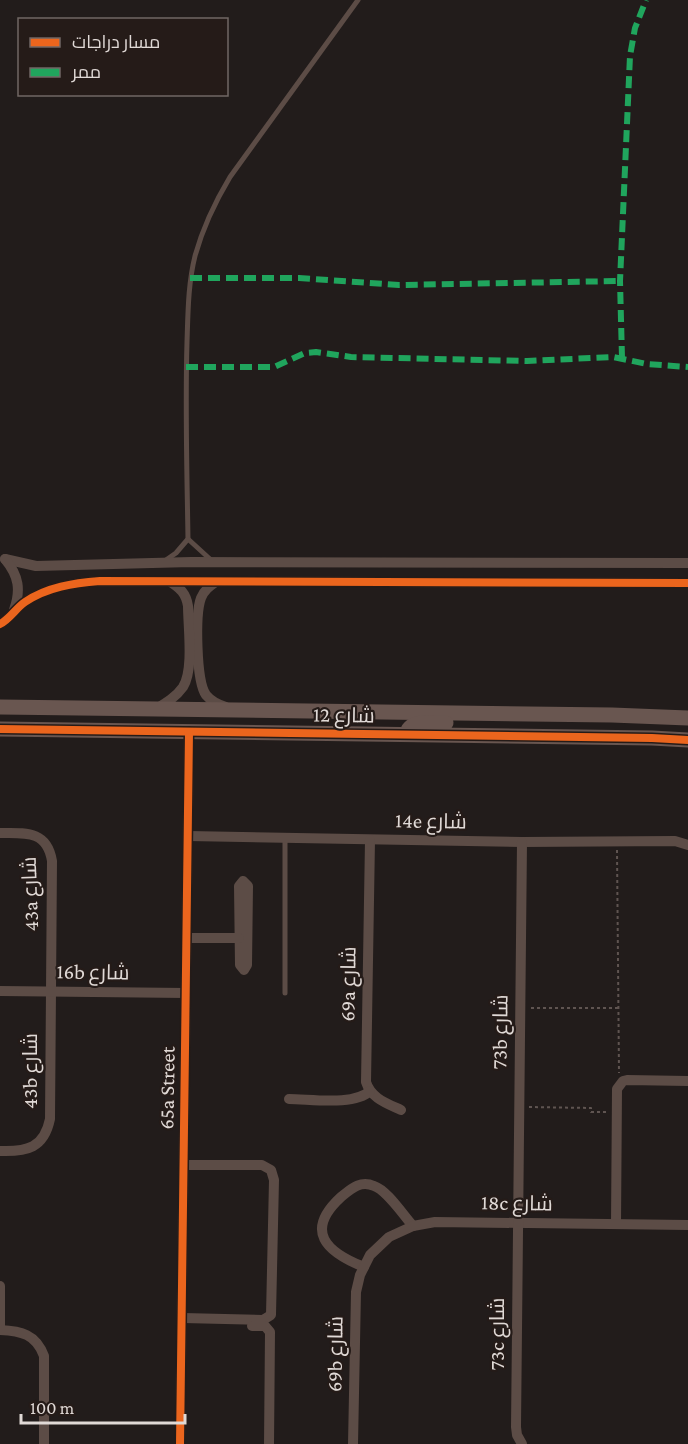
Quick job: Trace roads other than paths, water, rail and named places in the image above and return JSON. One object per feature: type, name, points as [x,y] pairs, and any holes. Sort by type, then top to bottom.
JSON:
[{"type":"street","points":[[3,557],[36,566],[160,562],[688,563]]},
{"type":"street","points":[[3,557],[14,570],[19,583],[19,597],[14,611]]},
{"type":"street","points":[[155,710],[176,696],[183,687],[188,669],[188,606],[182,590],[169,581]]},
{"type":"street","points":[[217,581],[205,591],[198,610],[198,674],[206,695],[213,702],[238,711]]},
{"type":"street","points":[[0,624],[14,611],[42,592],[80,582],[688,583]]},
{"type":"street","name":"شارع 12","points":[[0,707],[688,718]]},
{"type":"street","points":[[264,731],[290,724],[343,723],[347,720],[349,712]]},
{"type":"street","points":[[407,734],[408,728],[412,725],[452,722],[471,713]]},
{"type":"street","name":"شارع 12","points":[[0,729],[264,731],[688,740]]},
{"type":"street","name":"65a Street","points":[[180,1444],[189,732]]},
{"type":"street","name":"43a شارع","points":[[0,833],[28,833],[36,836],[51,853],[50,992]]},
{"type":"street","name":"14e شارع","points":[[188,836],[522,842],[675,841],[688,844]]},
{"type":"street","name":"69a شارع","points":[[370,840],[365,1076],[370,1091]]},
{"type":"street","name":"73b شارع","points":[[517,1223],[522,842]]},
{"type":"street","points":[[243,881],[248,886],[248,965],[244,969],[240,968],[239,938],[239,886],[243,881]]},
{"type":"street","points":[[187,938],[239,938]]},
{"type":"street","name":"16b شارع","points":[[0,991],[186,993]]},
{"type":"street","name":"43b شارع","points":[[0,1151],[20,1152],[29,1149],[44,1137],[48,1128],[50,1119],[50,992]]},
{"type":"street","points":[[616,1224],[616,1093],[619,1084],[632,1079],[688,1081]]},
{"type":"street","points":[[289,1099],[351,1100],[370,1091],[381,1100],[401,1110]]},
{"type":"street","points":[[183,1322],[263,1320],[269,1318],[272,1309],[273,1173],[268,1167],[262,1165],[185,1166]]},
{"type":"street","points":[[364,1267],[350,1262],[334,1251],[325,1239],[321,1228],[326,1212],[351,1189],[366,1184],[377,1187],[413,1226]]},
{"type":"street","name":"18c شارع","points":[[364,1267],[370,1255],[400,1230],[435,1222],[688,1225]]},
{"type":"street","name":"73c شارع","points":[[517,1223],[516,1427],[522,1444]]},
{"type":"street","name":"69b شارع","points":[[353,1444],[356,1292],[364,1267]]},
{"type":"street","points":[[0,1286],[0,1330],[26,1334],[41,1346],[45,1365],[44,1444]]},
{"type":"street","points":[[183,1322],[262,1326],[269,1329],[269,1444]]},
{"type":"lane","points":[[160,562],[176,553],[188,539],[186,367],[190,278],[201,237],[230,177],[358,0]]},
{"type":"lane","points":[[188,539],[214,562]]},
{"type":"lane","points":[[285,838],[285,993]]}]
